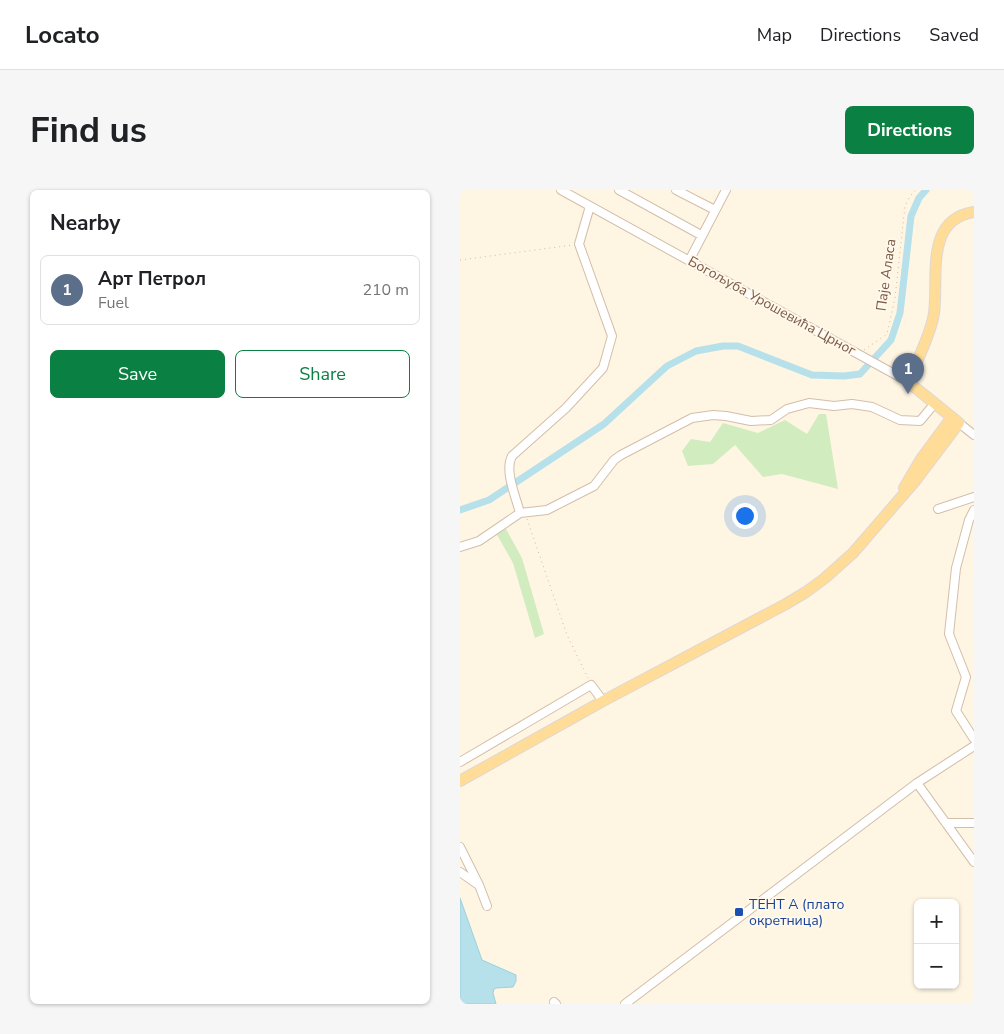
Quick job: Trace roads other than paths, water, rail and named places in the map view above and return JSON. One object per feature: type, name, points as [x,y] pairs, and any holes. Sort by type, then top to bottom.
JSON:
[{"type":"main road","points":[[907,380],[934,315],[937,249],[940,236],[957,217],[974,212]]},
{"type":"main road","name":"Богољуба Урошевића Црног","points":[[907,380],[956,420]]},
{"type":"main road","points":[[460,781],[603,701],[799,596],[825,578],[854,552],[916,480],[956,420]]},
{"type":"street","name":"Богољуба Урошевића Црног","points":[[561,190],[907,380]]},
{"type":"street","points":[[619,190],[701,236]]},
{"type":"street","points":[[676,190],[715,210]]},
{"type":"street","points":[[689,261],[726,190]]},
{"type":"street","points":[[522,513],[510,474],[509,461],[512,456],[566,408],[603,368],[612,336],[579,244],[590,206]]},
{"type":"street","points":[[460,547],[479,541],[522,513],[547,510],[594,486],[614,460],[621,455],[692,418],[713,415],[751,421],[771,420],[787,408],[809,403],[834,406],[852,404],[872,408],[900,420],[920,421],[935,403]]},
{"type":"street","name":"Богољуба Урошевића Црног","points":[[956,420],[974,435]]},
{"type":"street","points":[[938,509],[974,498]]},
{"type":"street","points":[[974,510],[969,520],[956,568],[949,634],[966,677],[956,712],[974,739]]},
{"type":"street","points":[[460,762],[591,685],[603,701]]},
{"type":"street","points":[[625,1004],[917,784],[974,746]]},
{"type":"street","points":[[917,784],[974,862]]},
{"type":"street","points":[[946,823],[974,823]]},
{"type":"street","points":[[460,847],[487,906]]},
{"type":"street","points":[[460,872],[479,885]]},
{"type":"water","points":[[460,898],[482,960],[516,975],[513,987],[494,989],[493,993],[496,1004],[460,1004]]},
{"type":"waterway","points":[[460,510],[489,500],[604,424],[667,366],[696,351],[723,346],[738,346],[812,375],[844,376],[860,374],[891,340],[900,313],[911,216],[919,198],[926,190]]},
{"type":"place","name":"Арт Петрол","points":[[908,394]]},
{"type":"place","name":"ТЕНТ А (плато окретница)","points":[[739,912]]}]
